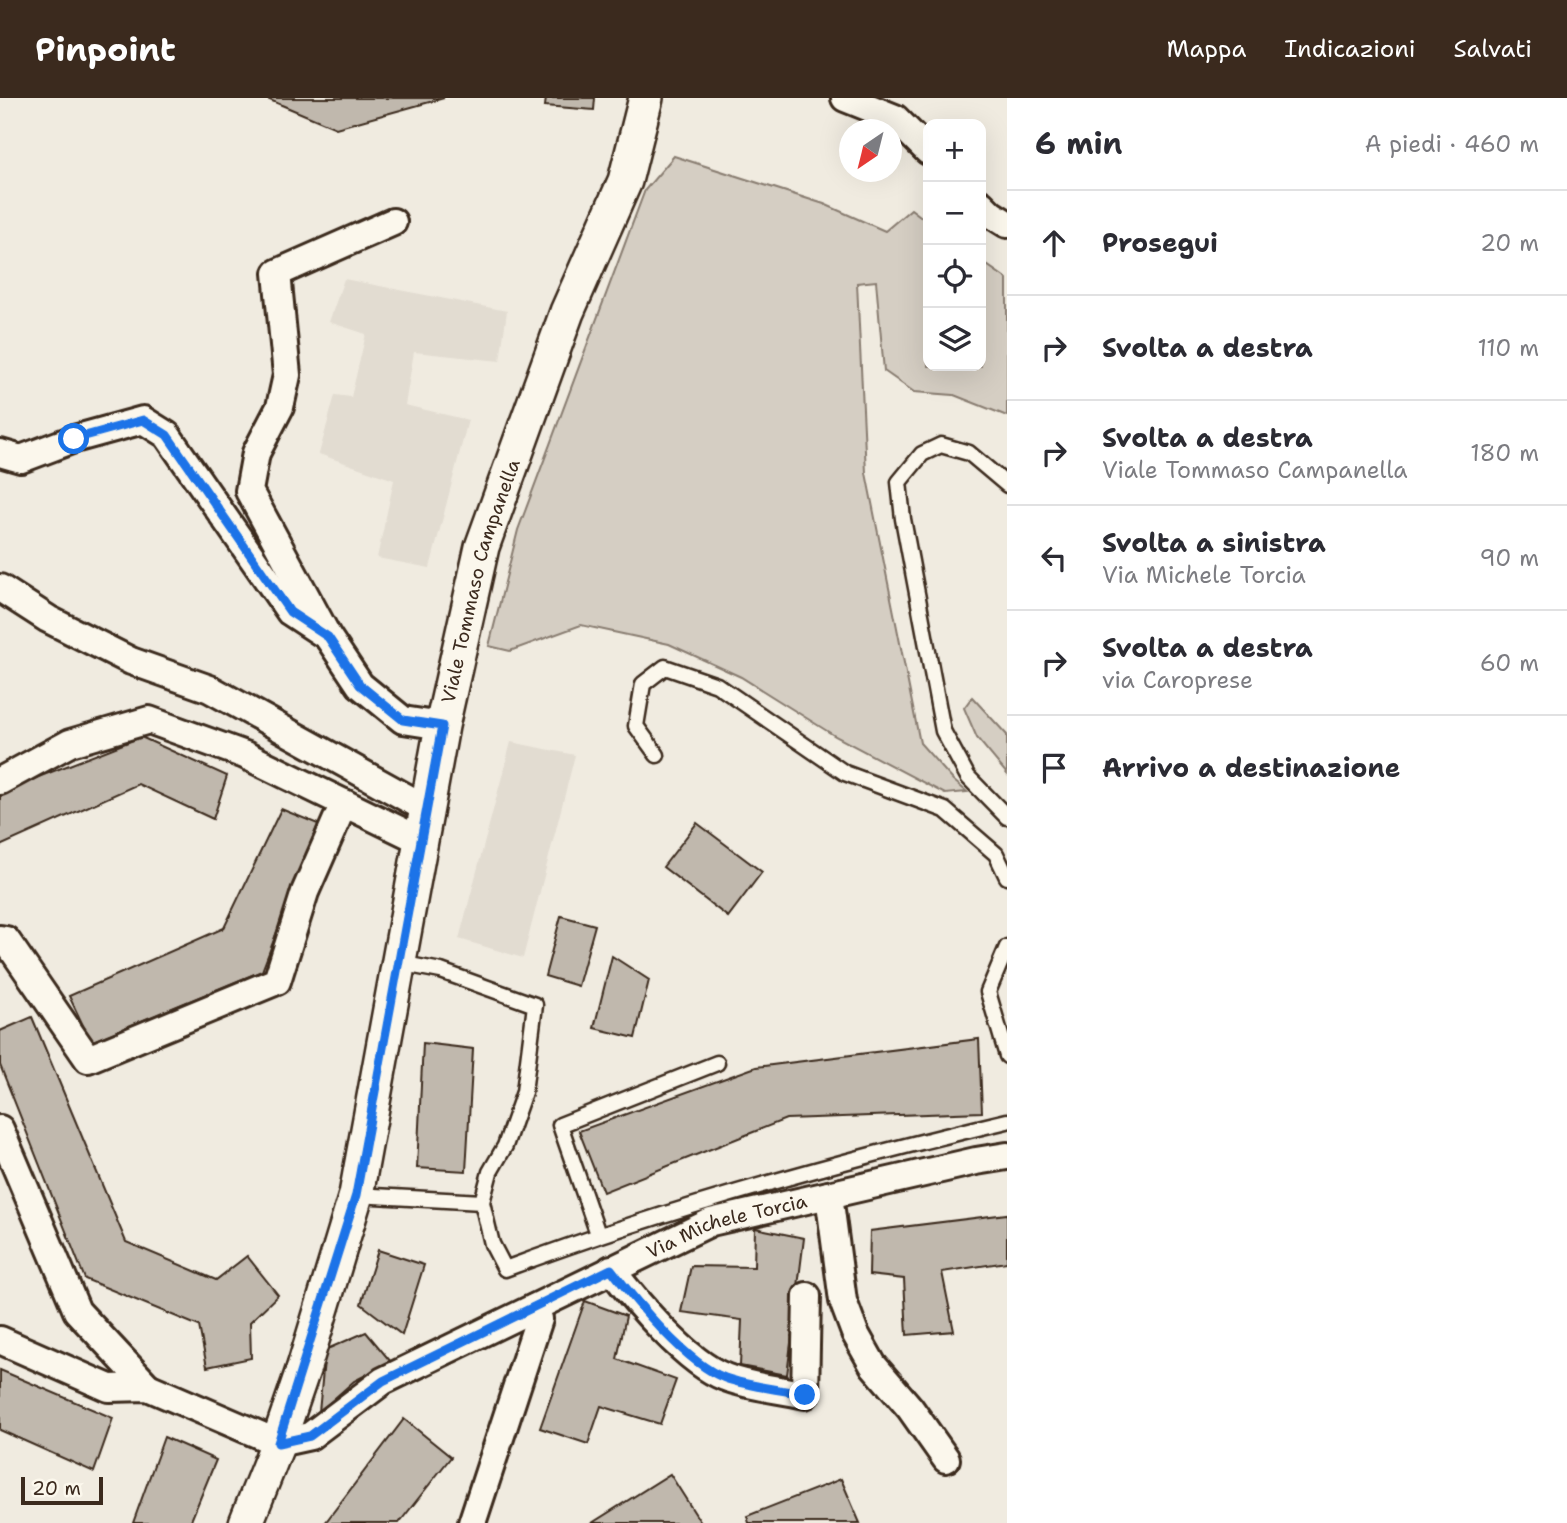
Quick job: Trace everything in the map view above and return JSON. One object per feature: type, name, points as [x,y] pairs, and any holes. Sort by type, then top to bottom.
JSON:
[{"type":"street","name":"Viale Tommaso Campanella","points":[[246,1523],[278,1443],[356,1195],[442,726],[482,547],[567,312],[625,181],[646,98]]},
{"type":"street","points":[[845,98],[895,118],[923,146]]},
{"type":"street","points":[[986,210],[1007,224]]},
{"type":"street","points":[[393,222],[277,273],[287,375],[280,407],[257,453],[249,491],[328,637],[360,685],[403,720],[442,726]]},
{"type":"street","points":[[0,453],[21,459],[74,439],[143,420],[167,435],[290,612],[328,637]]},
{"type":"street","points":[[0,588],[48,619],[131,661],[210,689],[425,825]]},
{"type":"street","points":[[0,781],[70,743],[149,720],[246,755],[344,803],[425,825]]},
{"type":"street","points":[[0,939],[6,940],[88,1059],[277,981],[305,892],[344,803]]},
{"type":"street","points":[[0,1129],[77,1311],[148,1387],[278,1443]]},
{"type":"street","name":"Via Michele Torcia","points":[[278,1443],[310,1436],[383,1381],[712,1222],[1007,1156]]},
{"type":"street","points":[[829,1195],[843,1301],[855,1334],[873,1365],[910,1408],[946,1459]]},
{"type":"street","points":[[611,1269],[632,1296],[694,1359],[724,1377],[805,1395],[807,1296]]},
{"type":"street","points":[[472,1523],[539,1319],[534,1308]]},
{"type":"street","points":[[0,1340],[109,1388],[148,1387]]},
{"type":"lane","points":[[1007,485],[969,453],[941,445],[922,454],[899,482],[903,519],[943,732],[968,777],[1007,817]]},
{"type":"lane","points":[[657,755],[636,726],[643,684],[665,667],[718,685],[845,773],[944,810],[996,854],[1007,877]]},
{"type":"lane","points":[[1007,947],[989,992],[1007,1056]]},
{"type":"lane","points":[[397,962],[441,971],[535,1005],[524,1092],[505,1146],[490,1172],[482,1202],[492,1244],[505,1269],[598,1234],[888,1149],[1007,1121]]},
{"type":"lane","points":[[598,1234],[560,1125],[717,1063]]},
{"type":"lane","points":[[356,1195],[482,1202]]},
{"type":"shaded area","points":[[674,156],[824,204],[885,231],[911,209],[923,218],[923,371],[986,371],[986,264],[1007,279],[1007,416],[954,395],[914,392],[884,371],[876,281],[857,283],[866,473],[920,743],[967,792],[945,794],[835,736],[741,677],[669,644],[581,625],[510,651],[489,646],[518,530],[645,190]]},
{"type":"shaded area","points":[[344,279],[507,311],[500,361],[414,352],[405,405],[468,420],[430,568],[377,558],[394,480],[319,454],[335,395],[351,397],[366,334],[329,322]]},
{"type":"shaded area","points":[[972,697],[1007,735],[1007,774],[977,738],[964,708]]},
{"type":"shaded area","points":[[511,742],[575,755],[523,958],[459,939]]},
{"type":"building","points":[[265,98],[444,98],[336,128]]},
{"type":"building","points":[[546,98],[595,98],[594,110],[545,106]]},
{"type":"building","points":[[141,737],[227,776],[213,819],[138,784],[0,846],[0,792]]},
{"type":"building","points":[[281,809],[318,824],[262,971],[91,1042],[69,996],[224,928]]},
{"type":"building","points":[[697,823],[762,872],[728,917],[663,867]]},
{"type":"building","points":[[561,916],[595,925],[578,986],[545,976]]},
{"type":"building","points":[[612,956],[649,980],[635,1038],[594,1028]]},
{"type":"building","points":[[32,1017],[126,1242],[216,1280],[247,1256],[278,1295],[250,1322],[251,1358],[207,1367],[199,1326],[85,1279],[0,1065],[0,1031]]},
{"type":"building","points":[[979,1039],[982,1112],[786,1119],[603,1192],[579,1131],[756,1067]]},
{"type":"building","points":[[423,1043],[473,1049],[466,1171],[417,1168]]},
{"type":"building","points":[[1007,1214],[1007,1262],[942,1272],[954,1331],[907,1335],[904,1279],[869,1275],[870,1231]]},
{"type":"building","points":[[755,1228],[804,1238],[787,1375],[740,1366],[742,1320],[681,1312],[691,1266],[754,1267]]},
{"type":"building","points":[[378,1250],[424,1265],[402,1335],[361,1304]]},
{"type":"building","points":[[585,1301],[626,1316],[617,1359],[676,1380],[660,1424],[601,1406],[588,1444],[540,1428]]},
{"type":"building","points":[[366,1332],[391,1362],[354,1381],[319,1412],[325,1350]]},
{"type":"building","points":[[0,1370],[113,1418],[94,1472],[0,1430]]},
{"type":"building","points":[[404,1419],[451,1457],[399,1523],[325,1523]]},
{"type":"building","points":[[164,1437],[216,1460],[190,1523],[133,1523]]},
{"type":"building","points":[[670,1474],[701,1523],[592,1523]]},
{"type":"building","points":[[841,1479],[860,1523],[749,1523],[747,1516]]},
{"type":"route","points":[[74,439],[143,420],[167,435],[290,612],[328,637],[360,685],[403,720],[442,726],[356,1195],[278,1443],[310,1436],[383,1381],[611,1269],[632,1296],[694,1359],[724,1377],[805,1395]]}]
